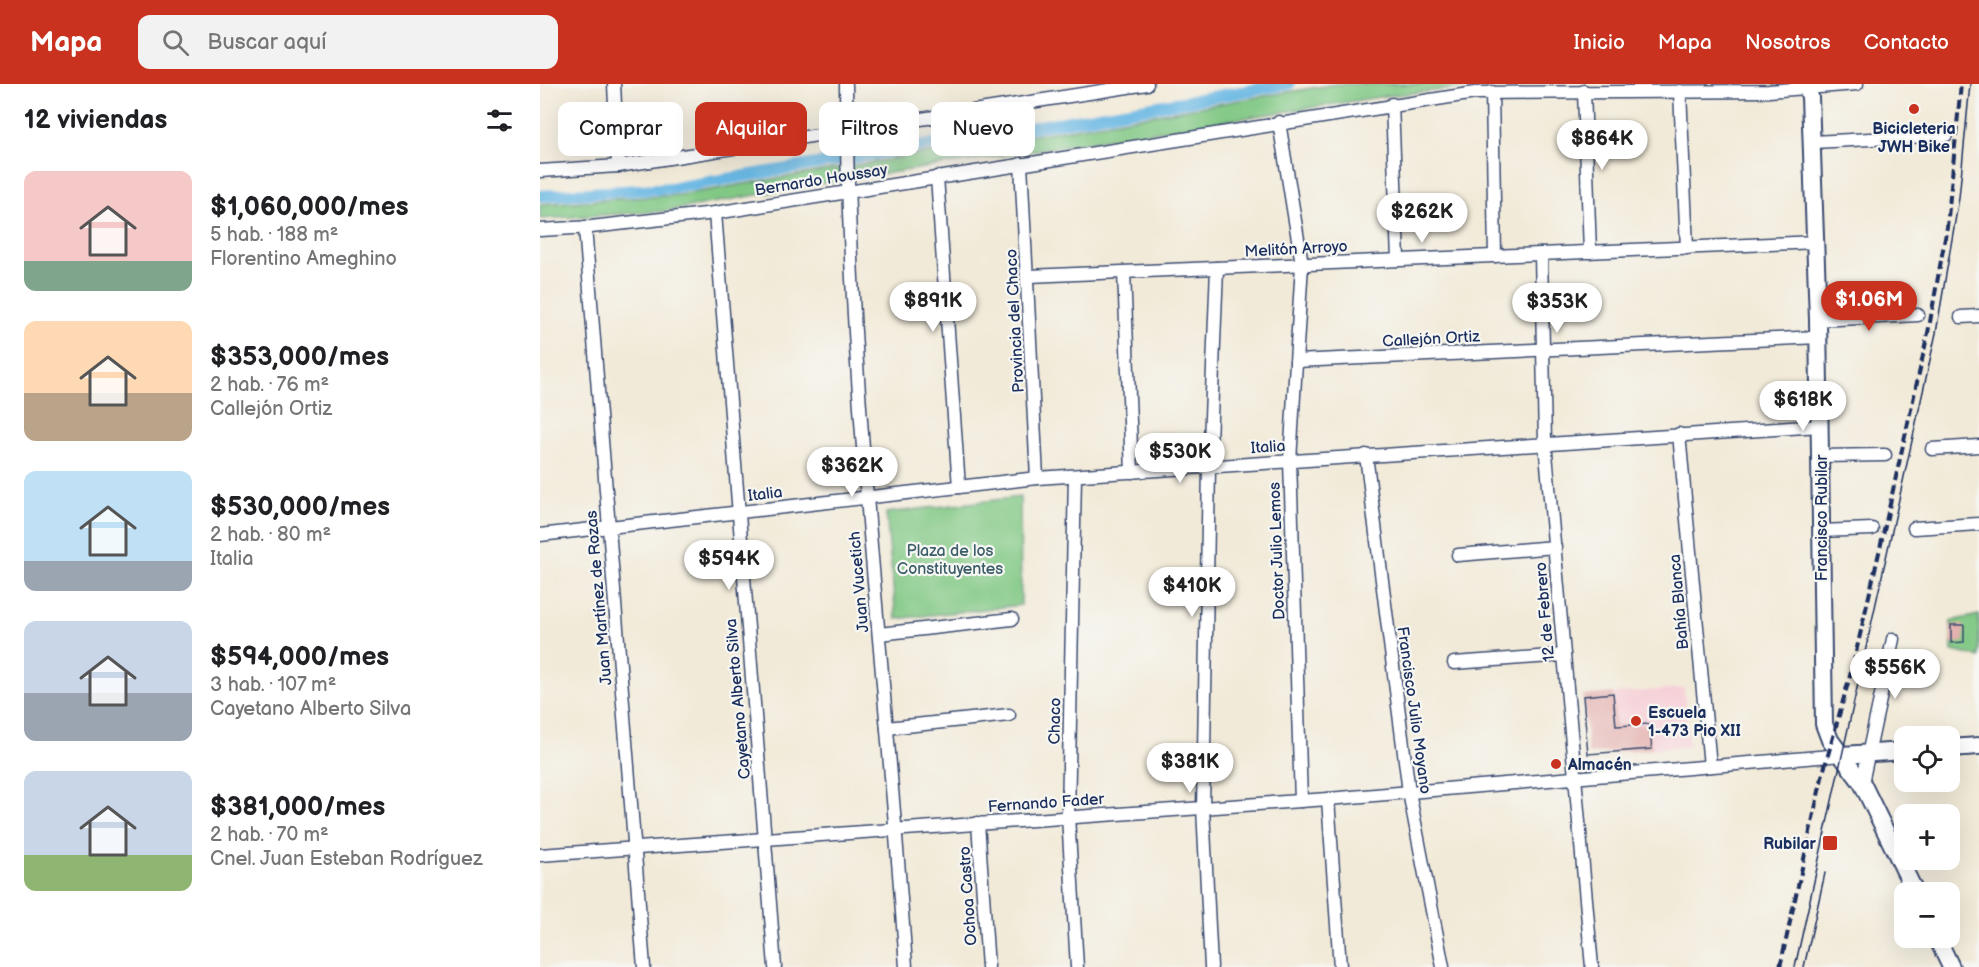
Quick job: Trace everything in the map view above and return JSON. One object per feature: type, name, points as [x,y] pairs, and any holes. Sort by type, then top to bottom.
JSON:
[{"type":"main road","name":"Francisco Rubilar","points":[[1807,86],[1817,242],[1824,724],[1830,740],[1862,783],[1910,882]]},
{"type":"main road","points":[[1960,747],[1979,746]]},
{"type":"main road","points":[[1842,755],[1894,752]]},
{"type":"main road","points":[[1942,948],[1951,967]]},
{"type":"street","points":[[614,84],[618,166]]},
{"type":"street","name":"Juan Vucetich","points":[[846,84],[846,102]]},
{"type":"street","points":[[919,119],[1086,89],[1147,84]]},
{"type":"street","name":"Bernardo Houssay","points":[[540,230],[715,213],[1392,104],[1492,92],[1680,91],[1857,84]]},
{"type":"street","points":[[1584,91],[1590,252]]},
{"type":"street","points":[[1680,91],[1687,248]]},
{"type":"street","points":[[1492,92],[1495,256]]},
{"type":"street","points":[[1392,104],[1398,260]]},
{"type":"street","name":"Doctor Julio Lemos","points":[[1279,122],[1302,264],[1290,461],[1301,801]]},
{"type":"street","points":[[1812,142],[1946,135]]},
{"type":"street","points":[[540,171],[618,166],[819,136]]},
{"type":"street","name":"Juan Vucetich","points":[[847,156],[847,191],[867,498],[906,967]]},
{"type":"street","name":"Provincia del Chaco","points":[[1022,164],[1037,478]]},
{"type":"street","points":[[937,177],[959,487]]},
{"type":"street","name":"Cayetano Alberto Silva","points":[[715,213],[737,513],[775,967]]},
{"type":"street","name":"Juan Martínez de Rozas","points":[[585,227],[644,967]]},
{"type":"street","name":"Melitón Arroyo","points":[[1029,276],[1817,242]]},
{"type":"street","name":"12 de Febrero","points":[[1541,254],[1545,442],[1592,967]]},
{"type":"street","points":[[1211,967],[1203,808],[1209,467],[1217,268]]},
{"type":"street","points":[[1124,272],[1132,472]]},
{"type":"street","points":[[1818,320],[1918,315]]},
{"type":"street","points":[[1961,317],[1979,316]]},
{"type":"street","name":"Callejón Ortiz","points":[[1296,362],[1819,337]]},
{"type":"street","name":"Italia","points":[[540,535],[1037,478],[1545,442],[1820,426]]},
{"type":"street","name":"Bahía Blanca","points":[[1680,434],[1710,766]]},
{"type":"street","points":[[1932,449],[1979,446]]},
{"type":"street","name":"Francisco Julio Moyano","points":[[1366,455],[1409,792],[1443,967]]},
{"type":"street","points":[[1820,456],[1885,455]]},
{"type":"street","name":"Chaco","points":[[1075,476],[1068,816],[1077,967]]},
{"type":"street","points":[[1914,528],[1979,524]]},
{"type":"street","points":[[1820,531],[1872,529]]},
{"type":"street","points":[[1458,555],[1555,547]]},
{"type":"street","points":[[879,634],[1012,620]]},
{"type":"street","points":[[1862,783],[1893,639]]},
{"type":"street","points":[[1454,663],[1564,655]]},
{"type":"street","points":[[887,728],[1009,715]]},
{"type":"street","name":"Fernando Fader","points":[[540,855],[1328,799],[1842,755]]},
{"type":"street","points":[[1328,799],[1340,967]]},
{"type":"street","name":"Ochoa Castro","points":[[978,823],[988,967]]},
{"type":"shaded area","name":"Escuela 1-473 Pio XII","points":[[1684,688],[1689,746],[1588,754],[1583,696]]},
{"type":"green space","points":[[1335,84],[1500,84],[1386,96],[1035,150],[1035,135]]},
{"type":"green space","points":[[931,152],[931,156],[999,156],[819,184],[667,211],[540,219],[540,204],[680,195]]},
{"type":"green space","name":"Plaza de los Constituyentes","points":[[1020,497],[1021,605],[896,619],[886,513]]},
{"type":"green space","points":[[1979,615],[1979,657],[1952,651],[1951,621]]},
{"type":"building","points":[[1951,625],[1964,625],[1964,642],[1951,643]]},
{"type":"building","points":[[1613,693],[1616,726],[1649,724],[1652,749],[1588,754],[1583,696]]},
{"type":"waterway","points":[[540,196],[674,188],[1289,84]]},
{"type":"tram line","points":[[1795,967],[1936,333],[1959,198],[1970,84]]},
{"type":"tram line","points":[[1804,967],[1825,873]]},
{"type":"railway","points":[[1780,967],[1823,773],[1853,665],[1928,333],[1947,227],[1961,84]]},
{"type":"place","name":"Bicicleteria JWH Bike","points":[[1914,109]]},
{"type":"place","name":"Escuela 1-473 Pio XII","points":[[1636,721]]},
{"type":"place","name":"Almacén","points":[[1556,764]]},
{"type":"place","name":"Rubilar","points":[[1830,843]]}]
